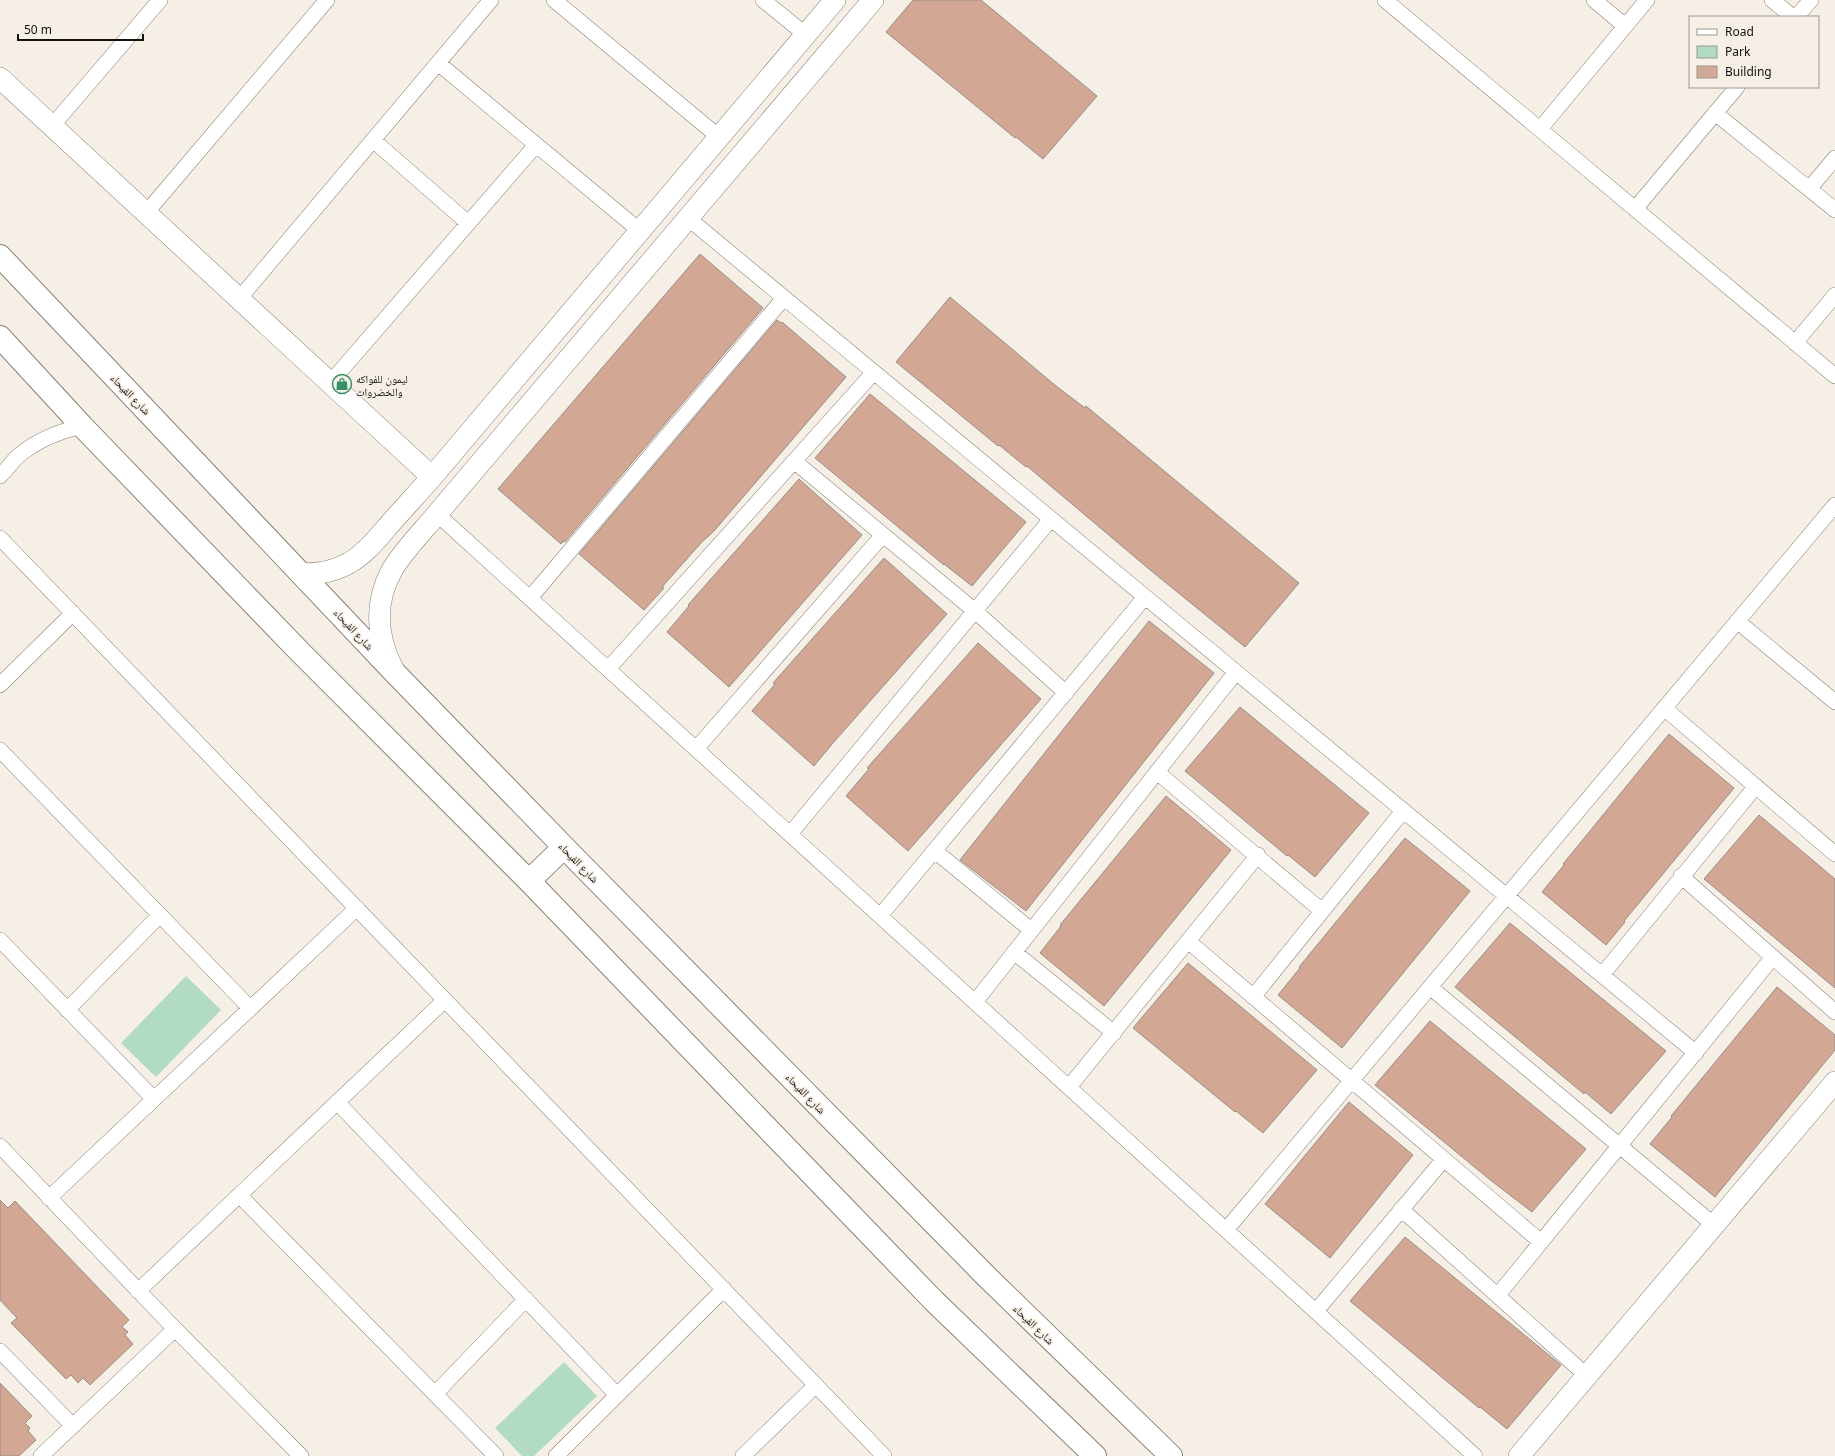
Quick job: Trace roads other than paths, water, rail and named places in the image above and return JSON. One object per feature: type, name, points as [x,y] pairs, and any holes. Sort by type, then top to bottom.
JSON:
[{"type":"highway","name":"شارع الفيحاء","points":[[0,256],[395,673],[564,847],[986,1276],[1171,1456]]},
{"type":"highway","points":[[2,345],[305,656],[529,881],[934,1301],[1095,1456]]},
{"type":"highway","points":[[529,881],[564,847]]},
{"type":"street","points":[[52,126],[160,0]]},
{"type":"street","points":[[146,213],[327,0]]},
{"type":"street","points":[[239,299],[491,0]]},
{"type":"street","points":[[554,0],[719,137]]},
{"type":"street","points":[[763,0],[806,35]]},
{"type":"street","points":[[301,574],[318,574],[334,570],[348,564],[362,555],[432,477],[835,0]]},
{"type":"street","points":[[395,673],[388,660],[379,630],[379,615],[382,595],[391,571],[437,514],[689,219],[873,0]]},
{"type":"street","points":[[1385,0],[1835,376]]},
{"type":"street","points":[[1594,0],[1625,26]]},
{"type":"street","points":[[1540,129],[1647,0]]},
{"type":"street","points":[[1772,0],[1792,16]]},
{"type":"street","points":[[1797,16],[1811,0]]},
{"type":"street","points":[[438,63],[640,231]]},
{"type":"street","points":[[0,78],[432,477]]},
{"type":"street","points":[[1635,208],[1736,88]]},
{"type":"street","points":[[1715,113],[1835,210]]},
{"type":"street","points":[[373,140],[468,223]]},
{"type":"street","points":[[330,383],[536,145]]},
{"type":"street","points":[[1809,189],[1835,158]]},
{"type":"street","points":[[689,219],[1696,1053]]},
{"type":"street","points":[[1795,342],[1835,295]]},
{"type":"street","points":[[530,598],[784,298]]},
{"type":"street","points":[[571,313],[593,332]]},
{"type":"street","points":[[608,670],[874,372]]},
{"type":"street","points":[[0,476],[30,447],[46,437],[64,430],[82,426]]},
{"type":"street","points":[[794,461],[975,611],[1066,693]]},
{"type":"street","points":[[1226,1230],[1835,505]]},
{"type":"street","points":[[437,514],[1475,1456]]},
{"type":"street","points":[[790,834],[1051,519]]},
{"type":"street","points":[[696,749],[882,535]]},
{"type":"street","points":[[0,538],[884,1456]]},
{"type":"street","points":[[880,916],[1145,597]]},
{"type":"street","points":[[0,685],[73,613]]},
{"type":"street","points":[[1737,622],[1835,700]]},
{"type":"street","points":[[975,1002],[1236,672]]},
{"type":"street","points":[[1664,708],[1835,854]]},
{"type":"street","points":[[0,750],[250,1008]]},
{"type":"street","points":[[1157,772],[1322,911]]},
{"type":"street","points":[[1602,975],[1681,876],[1756,786]]},
{"type":"street","points":[[1253,997],[1404,811]]},
{"type":"street","points":[[934,851],[1031,930]]},
{"type":"street","points":[[1069,1087],[1258,856]]},
{"type":"street","points":[[1681,876],[1835,1012]]},
{"type":"street","points":[[49,1198],[356,908]]},
{"type":"street","points":[[67,1010],[160,915]]},
{"type":"street","points":[[0,940],[154,1099]]},
{"type":"street","points":[[1188,941],[1541,1242]]},
{"type":"street","points":[[1014,952],[1114,1033]]},
{"type":"street","points":[[1498,1295],[1773,958]]},
{"type":"street","points":[[1430,987],[1714,1225]]},
{"type":"street","points":[[138,1291],[445,1000]]},
{"type":"street","points":[[1519,1456],[1835,1082]]},
{"type":"street","points":[[337,1102],[618,1395]]},
{"type":"street","points":[[0,1146],[138,1291],[301,1456]]},
{"type":"street","points":[[1316,1311],[1444,1159]]},
{"type":"street","points":[[239,1195],[496,1456]]},
{"type":"street","points":[[1401,1209],[1587,1376]]},
{"type":"street","points":[[556,1456],[724,1289]]},
{"type":"street","points":[[435,1394],[526,1299]]},
{"type":"street","points":[[41,1456],[175,1329]]},
{"type":"street","points":[[0,1350],[73,1426]]},
{"type":"street","points":[[743,1456],[816,1385]]},
{"type":"place","name":"ليمون للفواكه والخضروات","points":[[342,384]]}]
